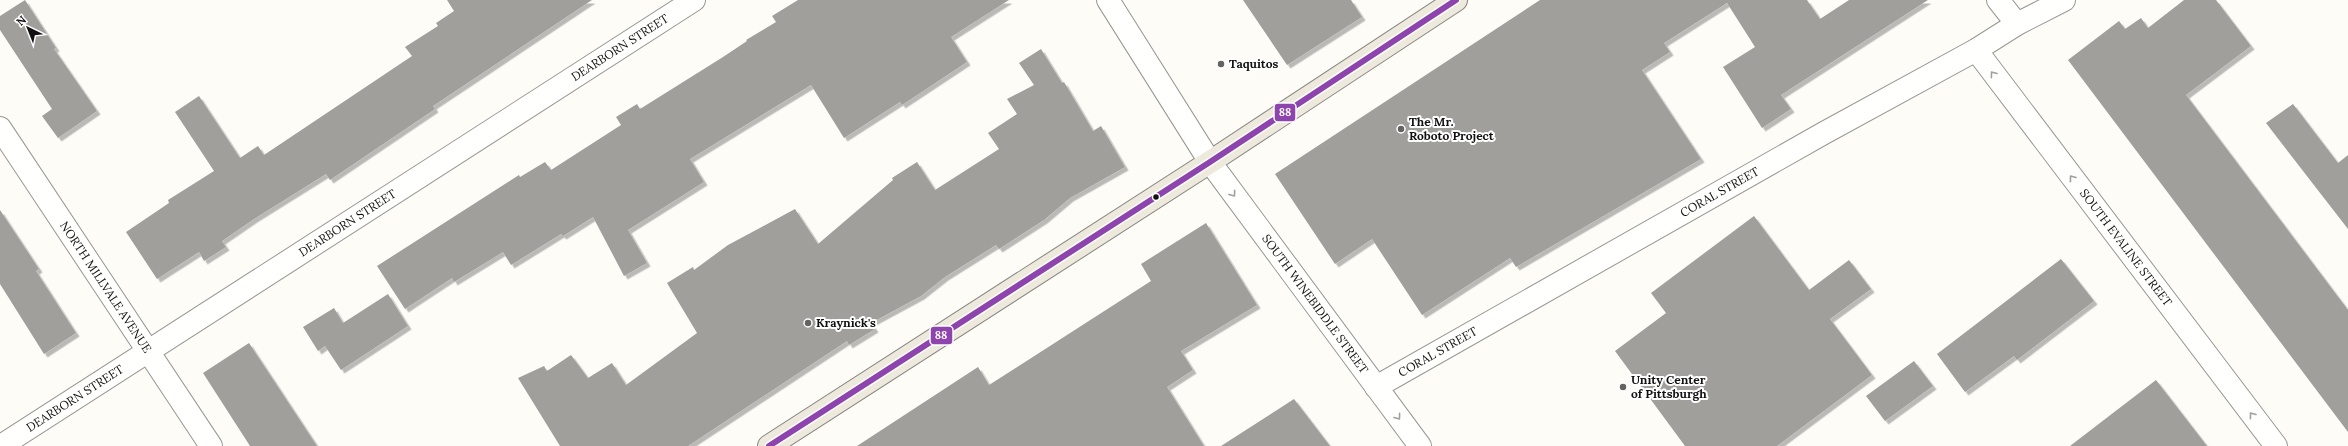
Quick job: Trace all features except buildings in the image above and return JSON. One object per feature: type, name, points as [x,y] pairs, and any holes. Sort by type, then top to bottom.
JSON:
[{"type":"main road","points":[[770,446],[1210,162],[1456,0]]},
{"type":"street","name":"DEARBORN STREET","points":[[1,446],[694,0]]},
{"type":"street","name":"SOUTH WINEBIDDLE STREET","points":[[1108,0],[1210,162],[1420,446]]},
{"type":"street","points":[[1998,0],[2017,24]]},
{"type":"street","name":"CORAL STREET","points":[[1376,387],[1824,133],[1976,50],[2017,24],[2064,0]]},
{"type":"street","name":"SOUTH EVALINE STREET","points":[[1976,50],[2276,446]]},
{"type":"street","name":"NORTH MILLVALE AVENUE","points":[[0,128],[211,446]]},
{"type":"transit line","name":"88","points":[[769,446],[1210,162],[1456,0]]},
{"type":"place","name":"Taquitos","points":[[1221,64]]},
{"type":"place","name":"The Mr. Roboto Project","points":[[1401,129]]},
{"type":"place","name":"Kraynick's","points":[[808,323]]},
{"type":"place","name":"Unity Center of Pittsburgh","points":[[1623,387]]}]
